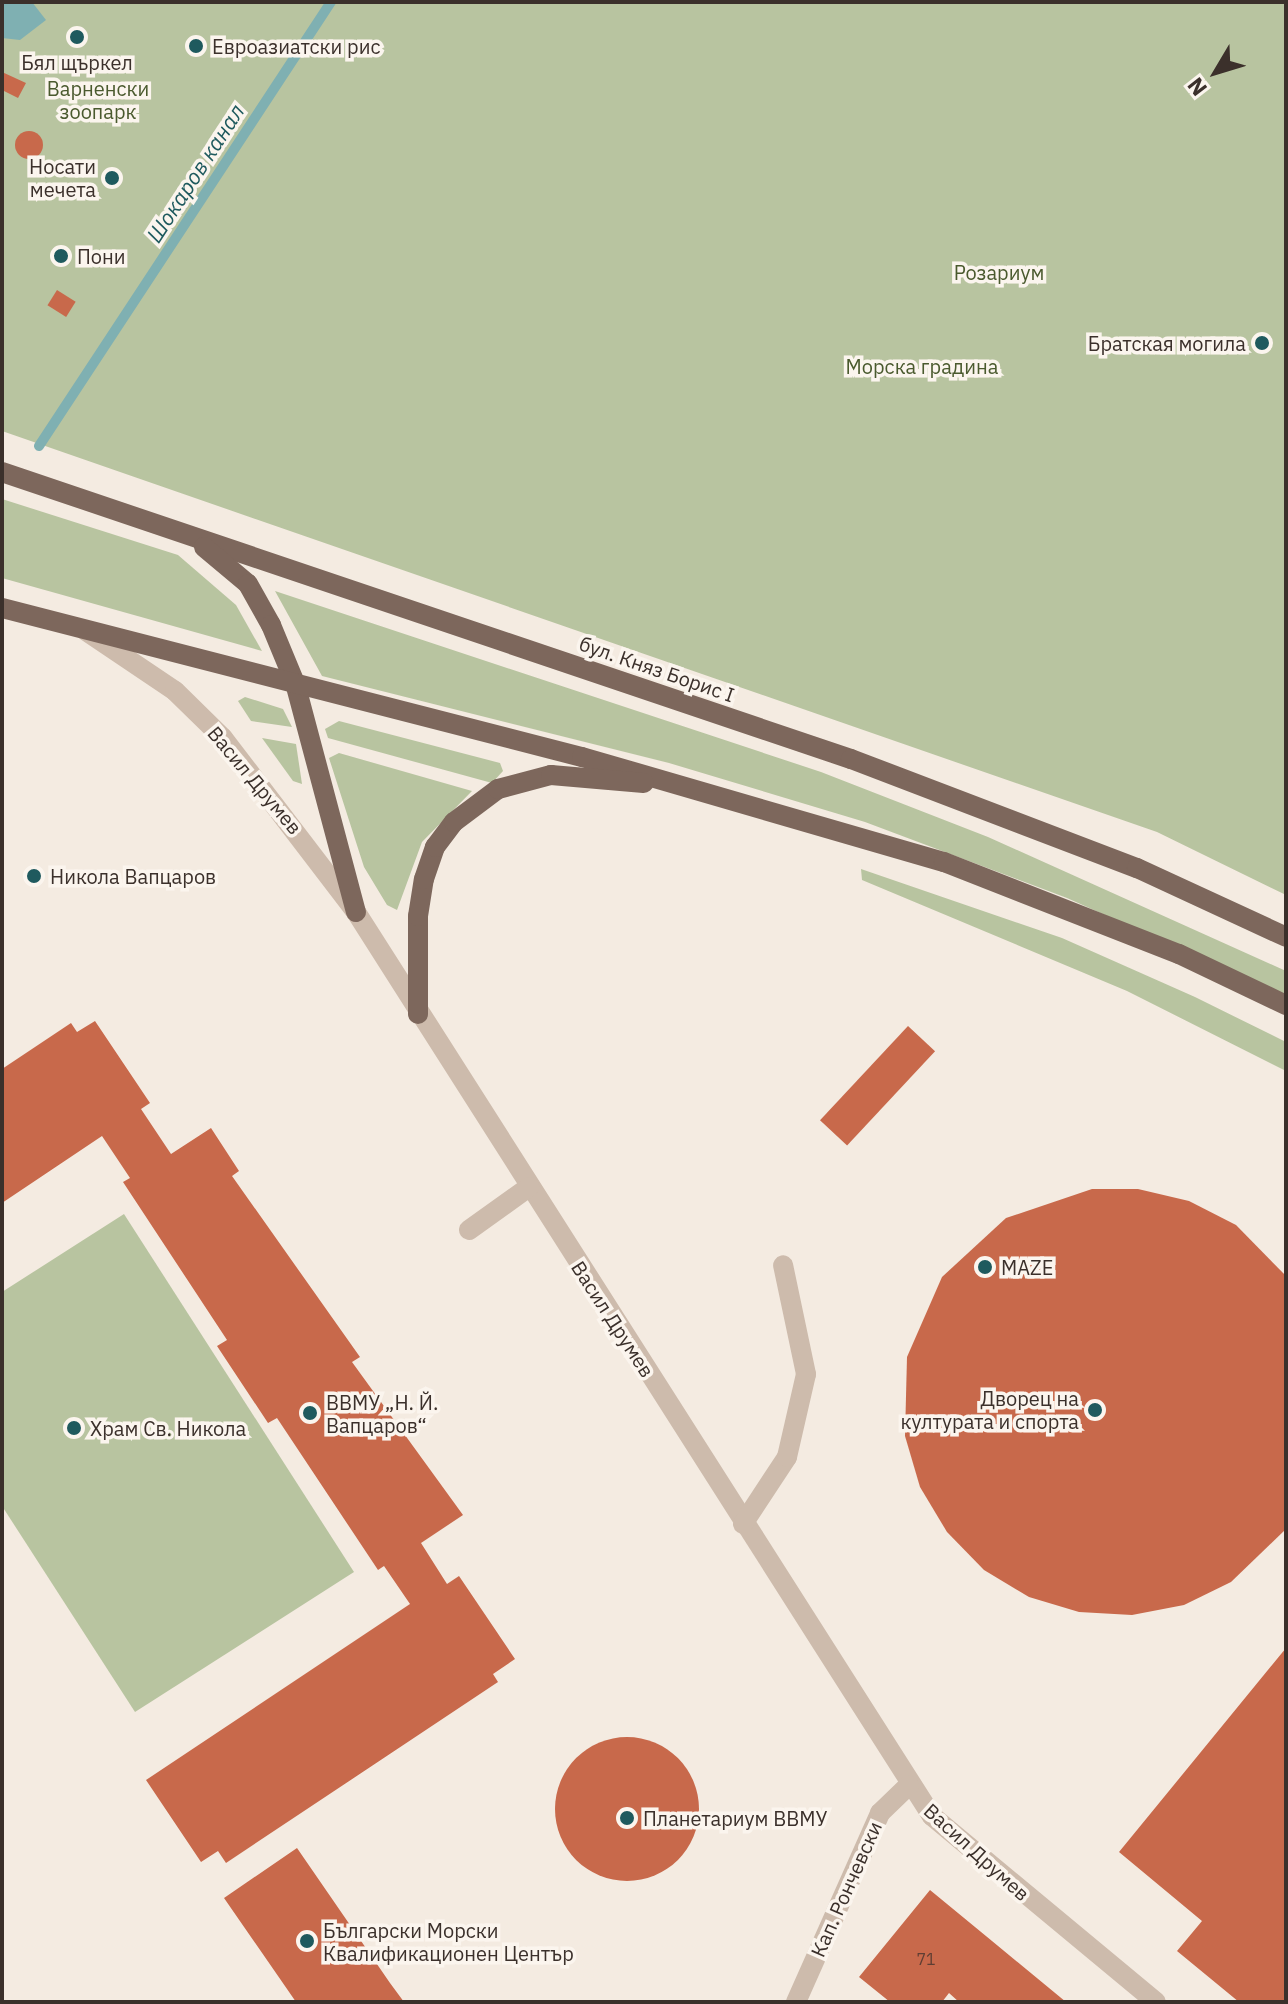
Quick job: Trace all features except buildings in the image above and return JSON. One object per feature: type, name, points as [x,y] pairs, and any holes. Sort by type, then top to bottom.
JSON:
[{"type":"main road","name":"бул. Княз Борис I","points":[[2,472],[851,759],[1137,868],[1286,937]]},
{"type":"main road","points":[[189,536],[248,584],[295,683],[356,912]]},
{"type":"main road","points":[[2,608],[692,788],[944,862],[1179,954],[1286,1005]]},
{"type":"main road","points":[[418,1014],[418,916],[424,879],[435,847],[481,798],[551,775],[692,788]]},
{"type":"street","name":"Васил Друмев","points":[[80,627],[175,691],[223,738],[356,912],[909,1785],[984,1865],[1156,2002]]},
{"type":"street","points":[[469,1230],[529,1187]]},
{"type":"street","points":[[743,1524],[787,1457],[806,1374],[783,1265]]},
{"type":"street","name":"Кап. Рончевски","points":[[796,2002],[880,1813],[909,1785]]},
{"type":"green space","name":"Морска градина","points":[[2,2],[1286,2],[1286,895],[1157,832],[2,431]]},
{"type":"green space","points":[[2,499],[178,555],[236,605],[262,651],[2,578]]},
{"type":"green space","points":[[275,591],[821,772],[988,837],[1286,971],[1286,996],[1067,898],[865,822],[669,763],[322,676]]},
{"type":"green space","points":[[245,697],[283,709],[292,727],[251,721],[238,701]]},
{"type":"green space","points":[[339,721],[500,763],[503,771],[492,783],[328,738],[325,729]]},
{"type":"green space","points":[[262,738],[296,744],[302,784],[293,781]]},
{"type":"green space","points":[[339,753],[472,791],[422,842],[397,910],[387,905],[364,867],[329,758]]},
{"type":"green space","points":[[861,869],[1062,938],[1195,997],[1286,1042],[1286,1071],[1127,991],[862,880]]},
{"type":"green space","points":[[124,1214],[354,1572],[135,1712],[2,1506],[2,1292]]},
{"type":"water","points":[[2,2],[32,2],[46,20],[20,40],[2,38]]},
{"type":"waterway","name":"Шокаров канал","points":[[39,446],[331,2]]},
{"type":"place","name":"Бял щъркел","points":[[77,37]]},
{"type":"place","name":"Евроазиатски рис","points":[[196,46]]},
{"type":"place","name":"Носати мечета","points":[[112,178]]},
{"type":"place","name":"Пони","points":[[61,256]]},
{"type":"place","name":"Братская могила","points":[[1262,343]]},
{"type":"place","name":"Никола Вапцаров","points":[[34,876]]},
{"type":"place","name":"MAZE","points":[[985,1267]]},
{"type":"place","name":"Дворец на културата и спорта","points":[[1095,1410]]},
{"type":"place","name":"ВВМУ „Н. Й. Вапцаров“","points":[[310,1413]]},
{"type":"place","name":"Храм Св. Никола","points":[[74,1428]]},
{"type":"place","name":"Планетариум ВВМУ","points":[[627,1818]]},
{"type":"place","name":"Български Морски Квалификационен Център","points":[[307,1941]]},
{"type":"park label","name":"Варненски зоопарк","points":[[98,100]]},
{"type":"park label","name":"Розариум","points":[[999,272]]}]
